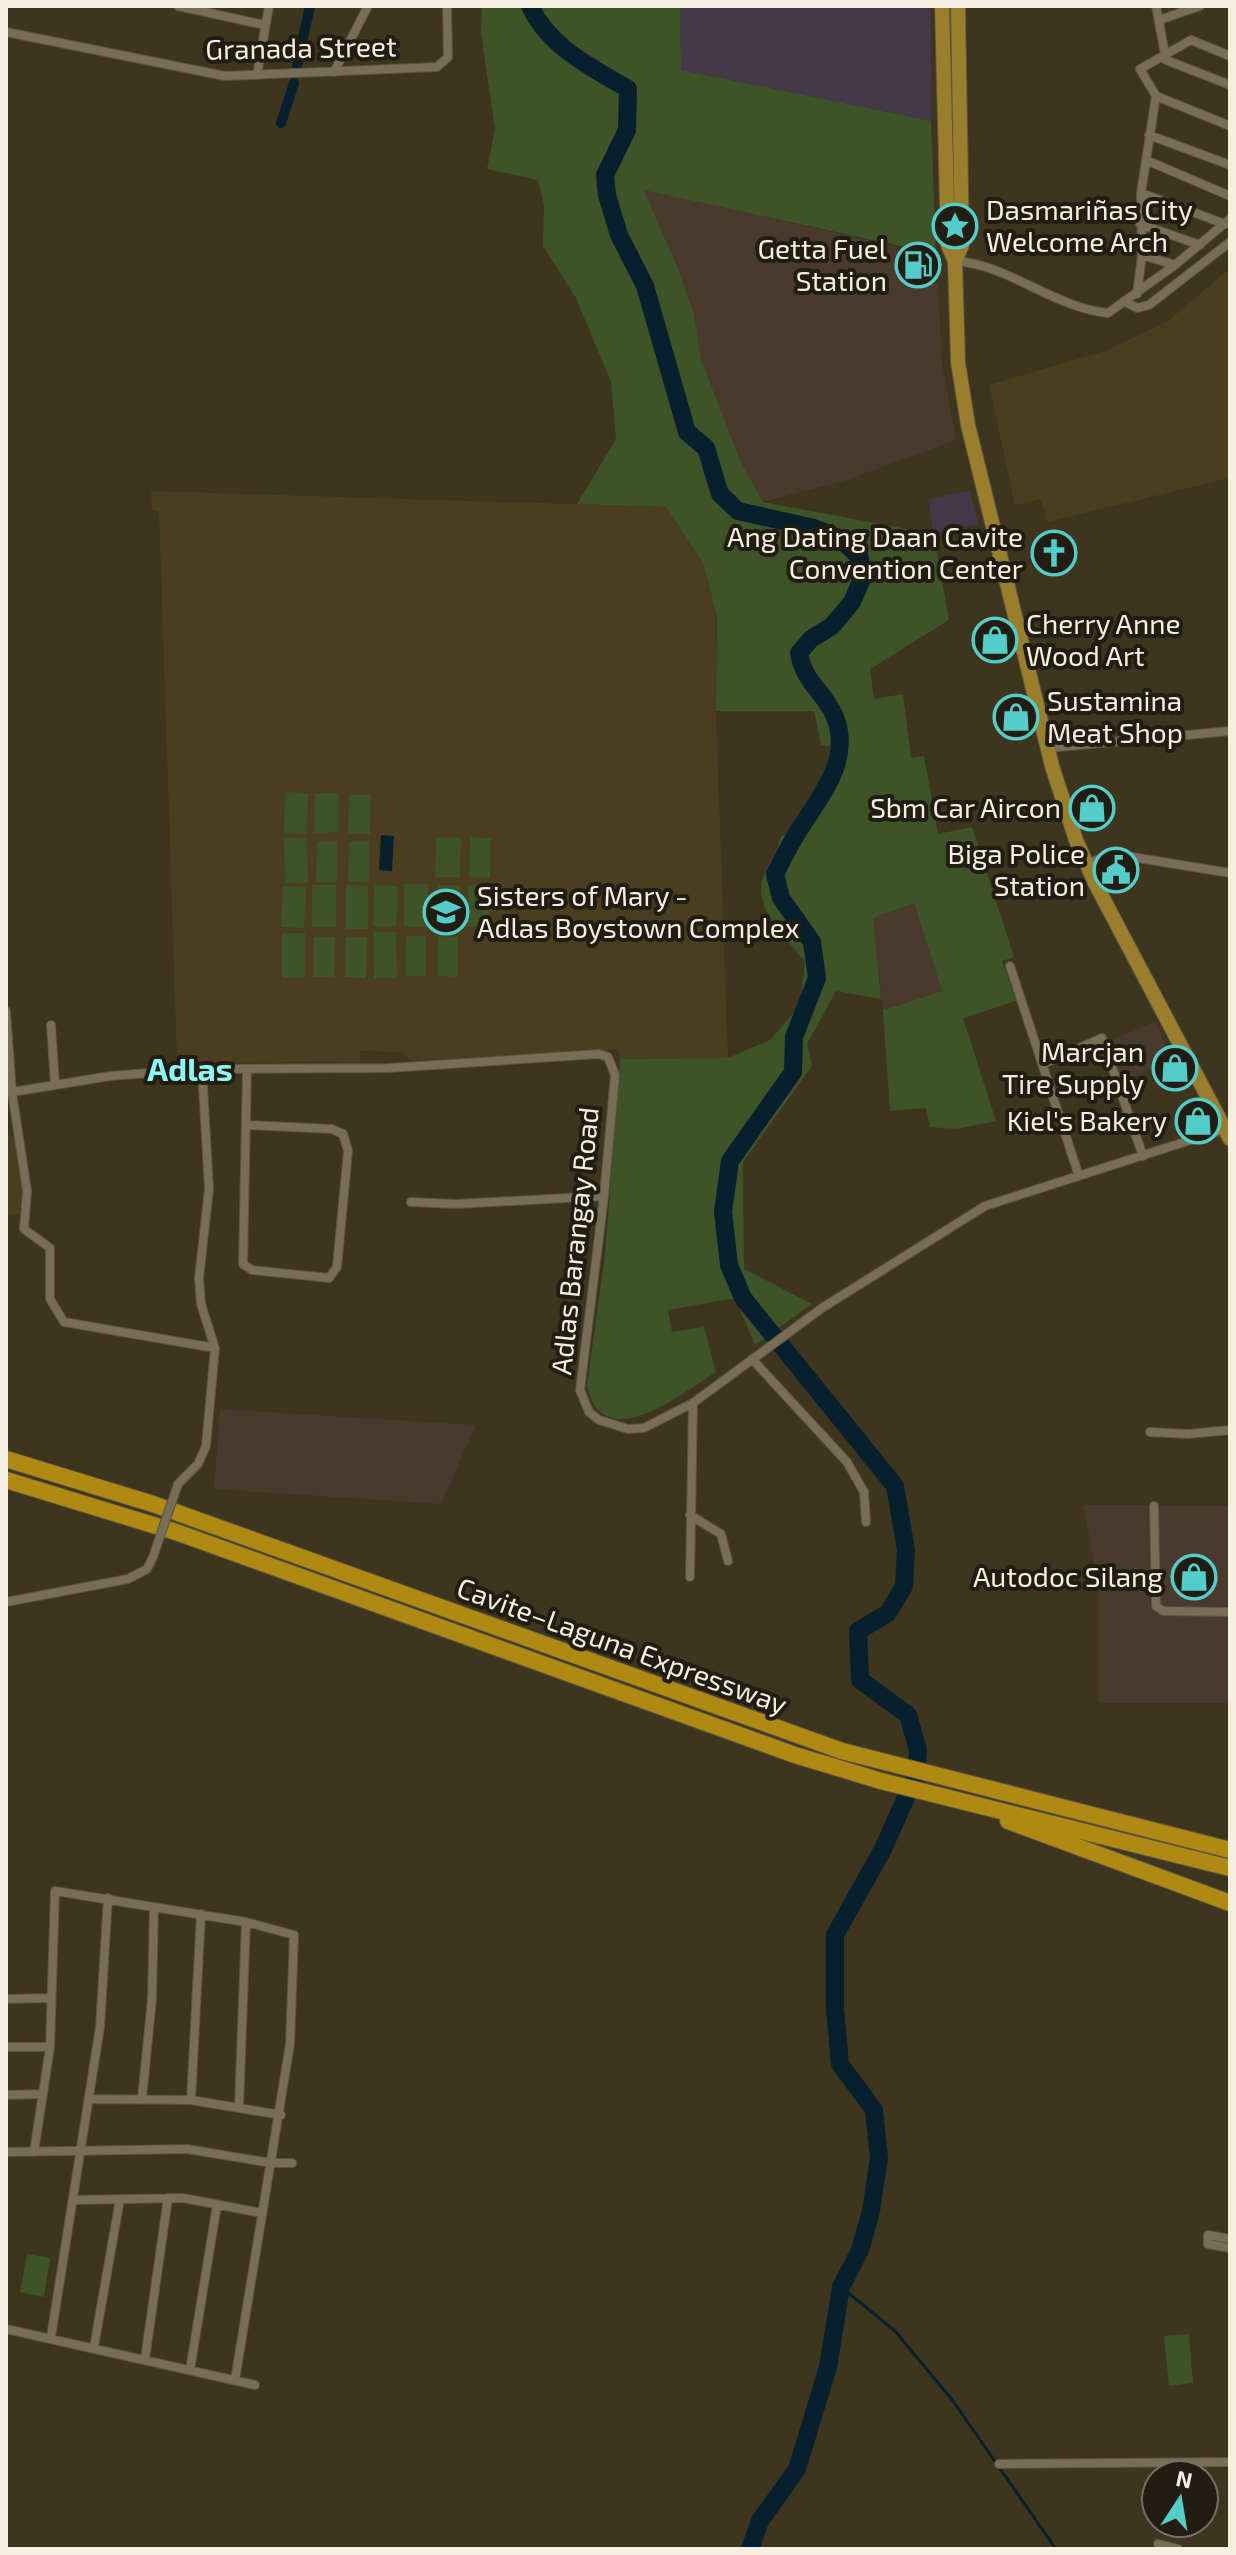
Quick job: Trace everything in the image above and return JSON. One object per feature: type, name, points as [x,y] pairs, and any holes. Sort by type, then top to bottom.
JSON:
[{"type":"highway","name":"Cavite–Laguna Expressway","points":[[6,1459],[153,1504],[798,1737],[885,1763],[1230,1850]]},
{"type":"highway","name":"Cavite–Laguna Expressway","points":[[6,1480],[176,1532],[795,1755],[881,1781],[1230,1868]]},
{"type":"highway","points":[[932,1793],[1230,1903]]},
{"type":"main road","points":[[942,6],[948,245],[955,261],[955,328],[968,425],[1047,748],[1086,864],[1228,1134]]},
{"type":"main road","points":[[955,261],[962,245],[958,6]]},
{"type":"street","points":[[178,6],[265,25]]},
{"type":"street","points":[[257,75],[269,6]]},
{"type":"street","points":[[334,72],[368,6]]},
{"type":"street","name":"Granada Street","points":[[6,32],[200,73],[257,75],[442,66],[449,53],[447,6]]},
{"type":"street","points":[[1156,6],[1166,60],[1230,85]]},
{"type":"street","points":[[1159,20],[1200,6]]},
{"type":"street","points":[[1230,56],[1191,40],[1140,69],[1156,96],[1230,126]]},
{"type":"street","points":[[1137,294],[1142,255],[1141,193],[1156,96]]},
{"type":"street","points":[[1149,135],[1230,165]]},
{"type":"street","points":[[1146,160],[1227,195],[1230,185]]},
{"type":"street","points":[[1141,193],[1228,222]]},
{"type":"street","points":[[955,261],[975,265],[1096,312],[1108,313],[1228,222]]},
{"type":"street","points":[[1140,224],[1200,245]]},
{"type":"street","points":[[1124,301],[1137,308],[1149,305],[1230,242]]},
{"type":"street","points":[[1142,255],[1175,265]]},
{"type":"street","points":[[1047,748],[1230,731]]},
{"type":"street","points":[[1086,864],[1114,854],[1230,873]]},
{"type":"street","points":[[1010,966],[1079,1176]]},
{"type":"street","points":[[6,1011],[9,1093],[27,1191],[24,1229],[50,1248],[50,1299],[64,1322],[215,1348]]},
{"type":"street","points":[[51,1025],[55,1085]]},
{"type":"street","points":[[1043,1064],[1102,1038],[1143,1156]]},
{"type":"street","name":"Adlas Barangay Road","points":[[9,1093],[110,1076],[202,1069],[380,1068],[599,1054],[608,1057],[615,1075],[604,1196],[580,1390],[583,1401],[599,1420],[628,1429],[644,1428],[693,1403],[786,1333],[985,1206],[1143,1156],[1228,1134]]},
{"type":"street","points":[[6,1602],[141,1574],[153,1557],[178,1484],[198,1464],[206,1446],[215,1348],[201,1304],[199,1278],[209,1189],[202,1069]]},
{"type":"street","points":[[247,1069],[244,1267],[329,1278],[337,1267],[348,1151],[343,1134],[332,1129],[247,1125]]},
{"type":"street","points":[[411,1202],[456,1204],[604,1196]]},
{"type":"street","points":[[752,1359],[847,1462],[864,1492],[866,1522]]},
{"type":"street","points":[[690,1577],[693,1403]]},
{"type":"street","points":[[1150,1432],[1188,1434],[1230,1430]]},
{"type":"street","points":[[1154,1506],[1156,1606],[1163,1611],[1230,1612]]},
{"type":"street","points":[[690,1515],[721,1534],[728,1561]]},
{"type":"street","points":[[34,2152],[50,2047],[55,1891],[246,1922],[294,1935],[290,2044],[281,2115],[235,2380]]},
{"type":"street","points":[[51,2337],[100,2027],[108,1898]]},
{"type":"street","points":[[142,2099],[152,1998],[154,1907]]},
{"type":"street","points":[[191,2100],[201,1914]]},
{"type":"street","points":[[239,2106],[246,1922]]},
{"type":"street","points":[[6,1999],[51,1998]]},
{"type":"street","points":[[6,2047],[50,2047]]},
{"type":"street","points":[[6,2095],[43,2094]]},
{"type":"street","points":[[90,2099],[191,2100],[281,2115]]},
{"type":"street","points":[[6,2152],[187,2149],[271,2163],[292,2163]]},
{"type":"street","points":[[74,2200],[168,2198],[262,2213]]},
{"type":"street","points":[[145,2359],[168,2198]]},
{"type":"street","points":[[94,2347],[120,2199]]},
{"type":"street","points":[[190,2370],[217,2205]]},
{"type":"street","points":[[1230,2239],[1208,2239],[1230,2248]]},
{"type":"street","points":[[6,2329],[255,2385]]},
{"type":"street","points":[[999,2464],[1230,2462]]},
{"type":"street","points":[[1158,2544],[1178,2549]]},
{"type":"shaded area","points":[[680,6],[931,6],[931,121],[681,70]]},
{"type":"shaded area","points":[[644,189],[897,247],[899,277],[938,284],[942,363],[956,440],[847,480],[763,502],[741,462],[701,359],[694,314]]},
{"type":"shaded area","points":[[1230,268],[1230,478],[1047,522],[1041,499],[1015,505],[989,385],[1108,350],[1168,321]]},
{"type":"shaded area","name":"Sisters of Mary - Adlas Boystown Complex","points":[[151,491],[666,507],[703,563],[717,617],[716,711],[728,1058],[620,1059],[618,1049],[411,1061],[402,1052],[360,1051],[360,1062],[183,1063],[177,1060],[159,512],[152,510]]},
{"type":"shaded area","points":[[970,491],[978,524],[934,534],[928,499]]},
{"type":"shaded area","points":[[914,902],[942,991],[883,1010],[872,918]]},
{"type":"shaded area","points":[[1156,1021],[1171,1061],[1122,1081],[1110,1041]]},
{"type":"shaded area","points":[[17,1136],[24,1184],[23,1214],[6,1216],[6,1137]]},
{"type":"shaded area","points":[[220,1409],[476,1425],[441,1504],[214,1489]]},
{"type":"shaded area","points":[[1083,1505],[1150,1505],[1149,1602],[1163,1616],[1230,1616],[1230,1703],[1099,1703],[1099,1587]]},
{"type":"shaded area","name":"Autodoc Silang","points":[[1158,1506],[1230,1506],[1230,1606],[1164,1607],[1158,1600]]},
{"type":"green space","points":[[482,6],[680,6],[681,70],[931,121],[936,254],[644,190],[694,314],[701,359],[741,462],[763,502],[934,534],[949,620],[870,669],[874,699],[903,694],[911,758],[924,756],[938,834],[972,827],[1014,957],[1002,961],[1016,1001],[963,1018],[996,1121],[956,1129],[930,1127],[926,1108],[890,1111],[883,1010],[942,991],[914,903],[873,918],[881,999],[836,991],[807,1044],[812,1066],[743,1162],[744,1269],[812,1304],[755,1345],[735,1298],[668,1310],[672,1332],[704,1327],[716,1372],[664,1405],[626,1419],[609,1417],[596,1407],[587,1386],[605,1255],[620,1059],[728,1058],[770,1040],[800,1006],[805,961],[767,913],[761,890],[781,837],[793,831],[825,777],[831,746],[821,745],[814,711],[716,711],[717,617],[703,563],[666,507],[577,504],[616,439],[611,382],[576,298],[543,246],[544,205],[538,180],[487,169],[495,129],[481,33]]},
{"type":"green space","points":[[285,792],[308,793],[307,834],[284,833]]},
{"type":"green space","points":[[315,793],[339,793],[339,832],[315,833]]},
{"type":"green space","points":[[349,795],[371,795],[370,834],[348,833]]},
{"type":"green space","points":[[436,837],[461,838],[460,877],[435,877]]},
{"type":"green space","points":[[470,837],[491,838],[490,878],[469,877]]},
{"type":"green space","points":[[284,838],[307,838],[308,883],[285,883]]},
{"type":"green space","points":[[317,841],[337,842],[337,882],[316,882]]},
{"type":"green space","points":[[349,842],[369,842],[369,882],[348,882]]},
{"type":"green space","points":[[404,884],[428,884],[428,927],[404,927]]},
{"type":"green space","points":[[312,885],[336,885],[336,927],[312,927]]},
{"type":"green space","points":[[346,885],[368,886],[368,929],[346,929]]},
{"type":"green space","points":[[374,885],[398,886],[396,927],[373,926]]},
{"type":"green space","points":[[438,885],[460,885],[460,928],[438,928]]},
{"type":"green space","points":[[468,885],[491,886],[489,928],[467,927]]},
{"type":"green space","points":[[283,886],[306,887],[304,928],[281,927]]},
{"type":"green space","points":[[373,932],[396,932],[397,978],[374,978]]},
{"type":"green space","points":[[282,933],[305,933],[305,978],[282,978]]},
{"type":"green space","points":[[406,936],[426,936],[426,976],[405,976]]},
{"type":"green space","points":[[438,936],[458,937],[458,977],[437,976]]},
{"type":"green space","points":[[314,937],[335,937],[334,977],[313,977]]},
{"type":"green space","points":[[346,937],[367,937],[366,978],[345,977]]},
{"type":"green space","points":[[27,2254],[50,2258],[44,2297],[20,2292]]},
{"type":"green space","points":[[1189,2334],[1193,2383],[1169,2386],[1164,2336]]},
{"type":"water","points":[[381,835],[394,836],[392,871],[379,870]]},
{"type":"waterway","points":[[297,65],[310,6]]},
{"type":"waterway","points":[[530,6],[548,33],[572,55],[628,89],[627,130],[605,175],[607,195],[619,235],[645,286],[687,432],[706,448],[720,494],[738,511],[814,528],[841,539],[860,558],[862,579],[852,602],[832,626],[811,639],[799,653],[805,672],[835,717],[840,748],[825,790],[775,874],[781,898],[812,942],[817,978],[794,1037],[793,1072],[730,1161],[723,1212],[729,1265],[743,1298],[895,1486],[906,1550],[904,1586],[888,1613],[858,1631],[860,1680],[908,1715],[918,1750],[916,1775],[883,1849],[835,1935],[835,2009],[840,2064],[874,2110],[879,2158],[871,2211],[860,2250],[841,2287],[828,2367],[797,2469],[760,2521],[750,2549]]},
{"type":"waterway","points":[[281,123],[294,83]]},
{"type":"waterway","points":[[841,2287],[895,2331],[953,2401],[1056,2549]]},
{"type":"place","name":"Dasmariñas City Welcome Arch","points":[[955,226]]},
{"type":"place","name":"Getta Fuel Station","points":[[918,265]]},
{"type":"place","name":"Ang Dating Daan Cavite Convention Center","points":[[1054,553]]},
{"type":"place","name":"Cherry Anne Wood Art","points":[[995,640]]},
{"type":"place","name":"Sustamina Meat Shop","points":[[1016,717]]},
{"type":"place","name":"Sbm Car Aircon","points":[[1092,808]]},
{"type":"place","name":"Biga Police Station","points":[[1116,870]]},
{"type":"place","name":"Sisters of Mary - Adlas Boystown Complex","points":[[446,912]]},
{"type":"place","name":"Marcjan Tire Supply","points":[[1175,1068]]},
{"type":"place","name":"Kiel's Bakery","points":[[1198,1121]]},
{"type":"place","name":"Autodoc Silang","points":[[1194,1577]]},
{"type":"district","name":"Adlas","points":[[190,1070]]}]
